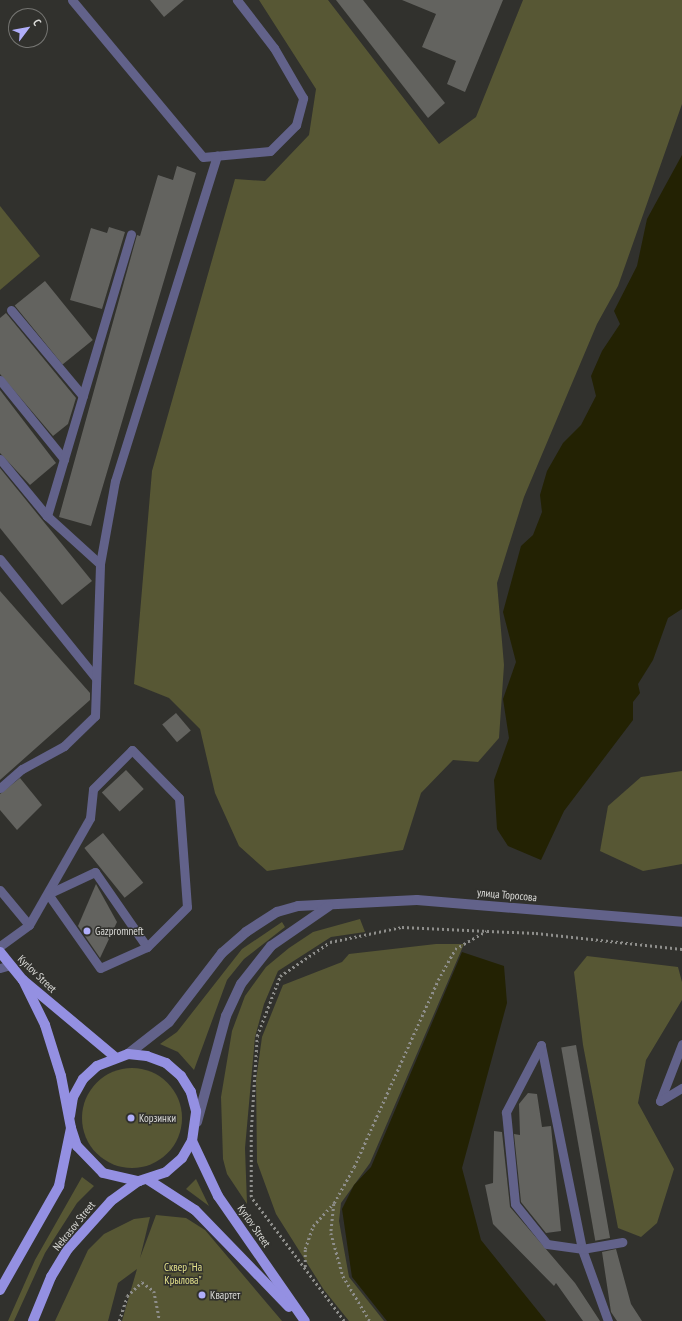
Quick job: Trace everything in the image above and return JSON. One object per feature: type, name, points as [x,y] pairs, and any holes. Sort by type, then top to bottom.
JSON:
[{"type":"main road","name":"Kyrlov Street","points":[[0,952],[23,980],[115,1057]]},
{"type":"main road","points":[[23,980],[45,1025],[77,1146],[102,1173],[143,1180],[195,1210],[304,1321]]},
{"type":"main road","points":[[70,1116],[74,1097],[83,1079],[97,1066],[115,1057],[128,1054],[147,1056],[166,1063],[181,1076],[191,1092],[196,1111],[195,1131],[192,1141],[171,1167],[143,1180]]},
{"type":"main road","points":[[0,1290],[59,1186],[71,1128]]},
{"type":"main road","name":"Kyrlov Street","points":[[192,1141],[218,1196],[304,1321]]},
{"type":"main road","name":"Nekrasov Street","points":[[33,1321],[51,1277],[68,1249],[111,1201],[143,1180]]},
{"type":"street","name":"улица Торосова","points":[[128,1054],[169,1022],[222,953],[246,932],[277,912],[298,906],[329,906],[410,900],[682,922]]},
{"type":"street","points":[[195,1131],[217,1044],[241,984],[271,946],[329,906]]},
{"type":"lane","points":[[72,0],[195,152],[203,157],[270,151],[296,125],[303,98],[274,48],[237,0]]},
{"type":"lane","points":[[0,788],[22,769],[64,746],[95,716],[100,564],[115,481],[217,156]]},
{"type":"lane","points":[[47,516],[131,234]]},
{"type":"lane","points":[[11,310],[83,396]]},
{"type":"lane","points":[[0,380],[64,460]]},
{"type":"lane","points":[[0,459],[47,516],[100,564]]},
{"type":"lane","points":[[0,559],[96,678]]},
{"type":"lane","points":[[0,946],[29,925],[90,818],[93,789],[132,750],[179,798],[187,907],[147,947],[100,968],[48,894]]},
{"type":"lane","points":[[48,894],[94,872],[147,947]]},
{"type":"lane","points":[[0,890],[29,925]]},
{"type":"lane","points":[[0,968],[10,965]]},
{"type":"lane","points":[[682,1044],[660,1101],[682,1088]]},
{"type":"lane","points":[[608,1321],[582,1249],[541,1045],[506,1112],[515,1204],[547,1244],[582,1249],[622,1242]]},
{"type":"path","points":[[344,1321],[252,1197],[251,1132],[257,1036],[280,976],[338,941],[402,927],[487,930],[682,949]]},
{"type":"path","points":[[305,1267],[305,1249],[313,1226],[334,1203],[375,1123],[451,955],[455,949],[487,930]]},
{"type":"path","points":[[334,1203],[331,1233],[343,1276],[370,1321]]},
{"type":"path","points":[[119,1321],[127,1296],[142,1282],[154,1290],[160,1321]]},
{"type":"green space","points":[[259,0],[328,0],[439,144],[476,117],[523,0],[682,0],[682,104],[618,286],[597,324],[524,497],[497,583],[504,665],[499,738],[478,762],[453,760],[421,793],[403,850],[267,871],[239,846],[215,793],[200,729],[169,698],[134,684],[152,471],[235,179],[265,181],[309,135],[316,89]]},
{"type":"green space","points":[[0,206],[40,256],[0,290]]},
{"type":"green space","points":[[682,771],[682,864],[643,871],[600,851],[608,806],[641,777]]},
{"type":"green space","points":[[360,919],[365,932],[331,937],[278,971],[264,1004],[255,1037],[245,1148],[247,1204],[227,1174],[223,1159],[221,1097],[232,1031],[245,996],[266,967],[289,948],[313,932]]},
{"type":"green space","points":[[282,922],[285,927],[244,959],[227,980],[194,1070],[178,1052],[160,1044],[177,1032],[242,949]]},
{"type":"green space","points":[[436,944],[464,944],[370,1163],[341,1203],[339,1221],[349,1277],[384,1321],[349,1321],[324,1290],[276,1214],[257,1162],[256,1080],[262,1037],[283,985],[342,962],[349,954]]},
{"type":"green space","points":[[587,956],[678,967],[682,982],[682,1000],[646,1060],[638,1103],[674,1169],[657,1223],[641,1237],[618,1228],[583,1045],[574,972]]},
{"type":"green space","points":[[132,1068],[151,1072],[167,1083],[178,1099],[182,1118],[178,1137],[167,1153],[151,1164],[132,1168],[113,1164],[97,1153],[86,1137],[82,1118],[86,1099],[97,1083],[113,1072]]},
{"type":"green space","points":[[82,1177],[94,1186],[77,1203],[45,1253],[14,1321],[8,1321],[35,1260]]},
{"type":"green space","points":[[196,1179],[209,1206],[186,1189]]},
{"type":"green space","name":"Сквер \"На Крылова\"","points":[[156,1215],[186,1218],[205,1230],[282,1321],[122,1321],[137,1269],[118,1283],[108,1321],[55,1321],[88,1250],[104,1234],[134,1219],[150,1217],[140,1258]]},
{"type":"shaded area","points":[[682,155],[682,609],[668,618],[653,660],[638,684],[640,693],[633,702],[633,720],[564,811],[541,860],[508,846],[497,829],[494,780],[509,738],[503,699],[516,662],[503,612],[521,546],[533,535],[542,512],[540,495],[547,471],[563,443],[581,425],[596,396],[591,376],[602,351],[620,324],[614,311],[637,266],[647,219]]},
{"type":"shaded area","points":[[462,952],[504,966],[507,1003],[462,1168],[481,1240],[546,1321],[387,1321],[352,1277],[342,1209],[354,1185],[371,1167]]},
{"type":"building","points":[[150,0],[184,0],[164,17]]},
{"type":"building","points":[[336,0],[363,0],[445,103],[428,118]]},
{"type":"building","points":[[402,0],[503,0],[465,92],[447,84],[456,61],[422,47],[436,14]]},
{"type":"building","points":[[177,166],[196,173],[91,526],[59,517],[137,235],[140,236],[158,175],[173,180]]},
{"type":"building","points":[[109,227],[125,232],[102,309],[70,300],[91,228],[107,233]]},
{"type":"building","points":[[45,281],[93,340],[63,365],[15,306]]},
{"type":"building","points":[[6,313],[76,398],[68,424],[53,436],[0,374],[0,318]]},
{"type":"building","points":[[0,390],[56,463],[30,485],[0,453]]},
{"type":"building","points":[[0,468],[92,581],[62,605],[0,528]]},
{"type":"building","points":[[0,591],[90,693],[90,700],[0,780]]},
{"type":"building","points":[[176,713],[191,731],[177,742],[162,725]]},
{"type":"building","points":[[126,770],[144,789],[120,812],[102,793]]},
{"type":"building","points":[[20,778],[42,805],[17,830],[0,810],[0,794]]},
{"type":"building","points":[[103,833],[143,883],[125,898],[84,848]]},
{"type":"building","points":[[96,884],[117,922],[100,958],[78,926]]},
{"type":"building","points":[[576,1045],[610,1238],[595,1241],[561,1048]]},
{"type":"building","points":[[528,1093],[537,1094],[542,1127],[551,1126],[561,1231],[546,1233],[521,1202],[514,1134],[520,1135],[519,1104]]},
{"type":"building","points":[[494,1131],[502,1132],[510,1207],[575,1283],[600,1321],[583,1321],[556,1283],[554,1286],[493,1224],[485,1185],[493,1183]]},
{"type":"building","points":[[616,1249],[631,1304],[642,1321],[617,1321],[611,1312],[602,1252]]},
{"type":"place","name":"Gazpromneft","points":[[87,931]]},
{"type":"place","name":"Корзинки","points":[[131,1118]]},
{"type":"place","name":"Квартет","points":[[202,1295]]}]
